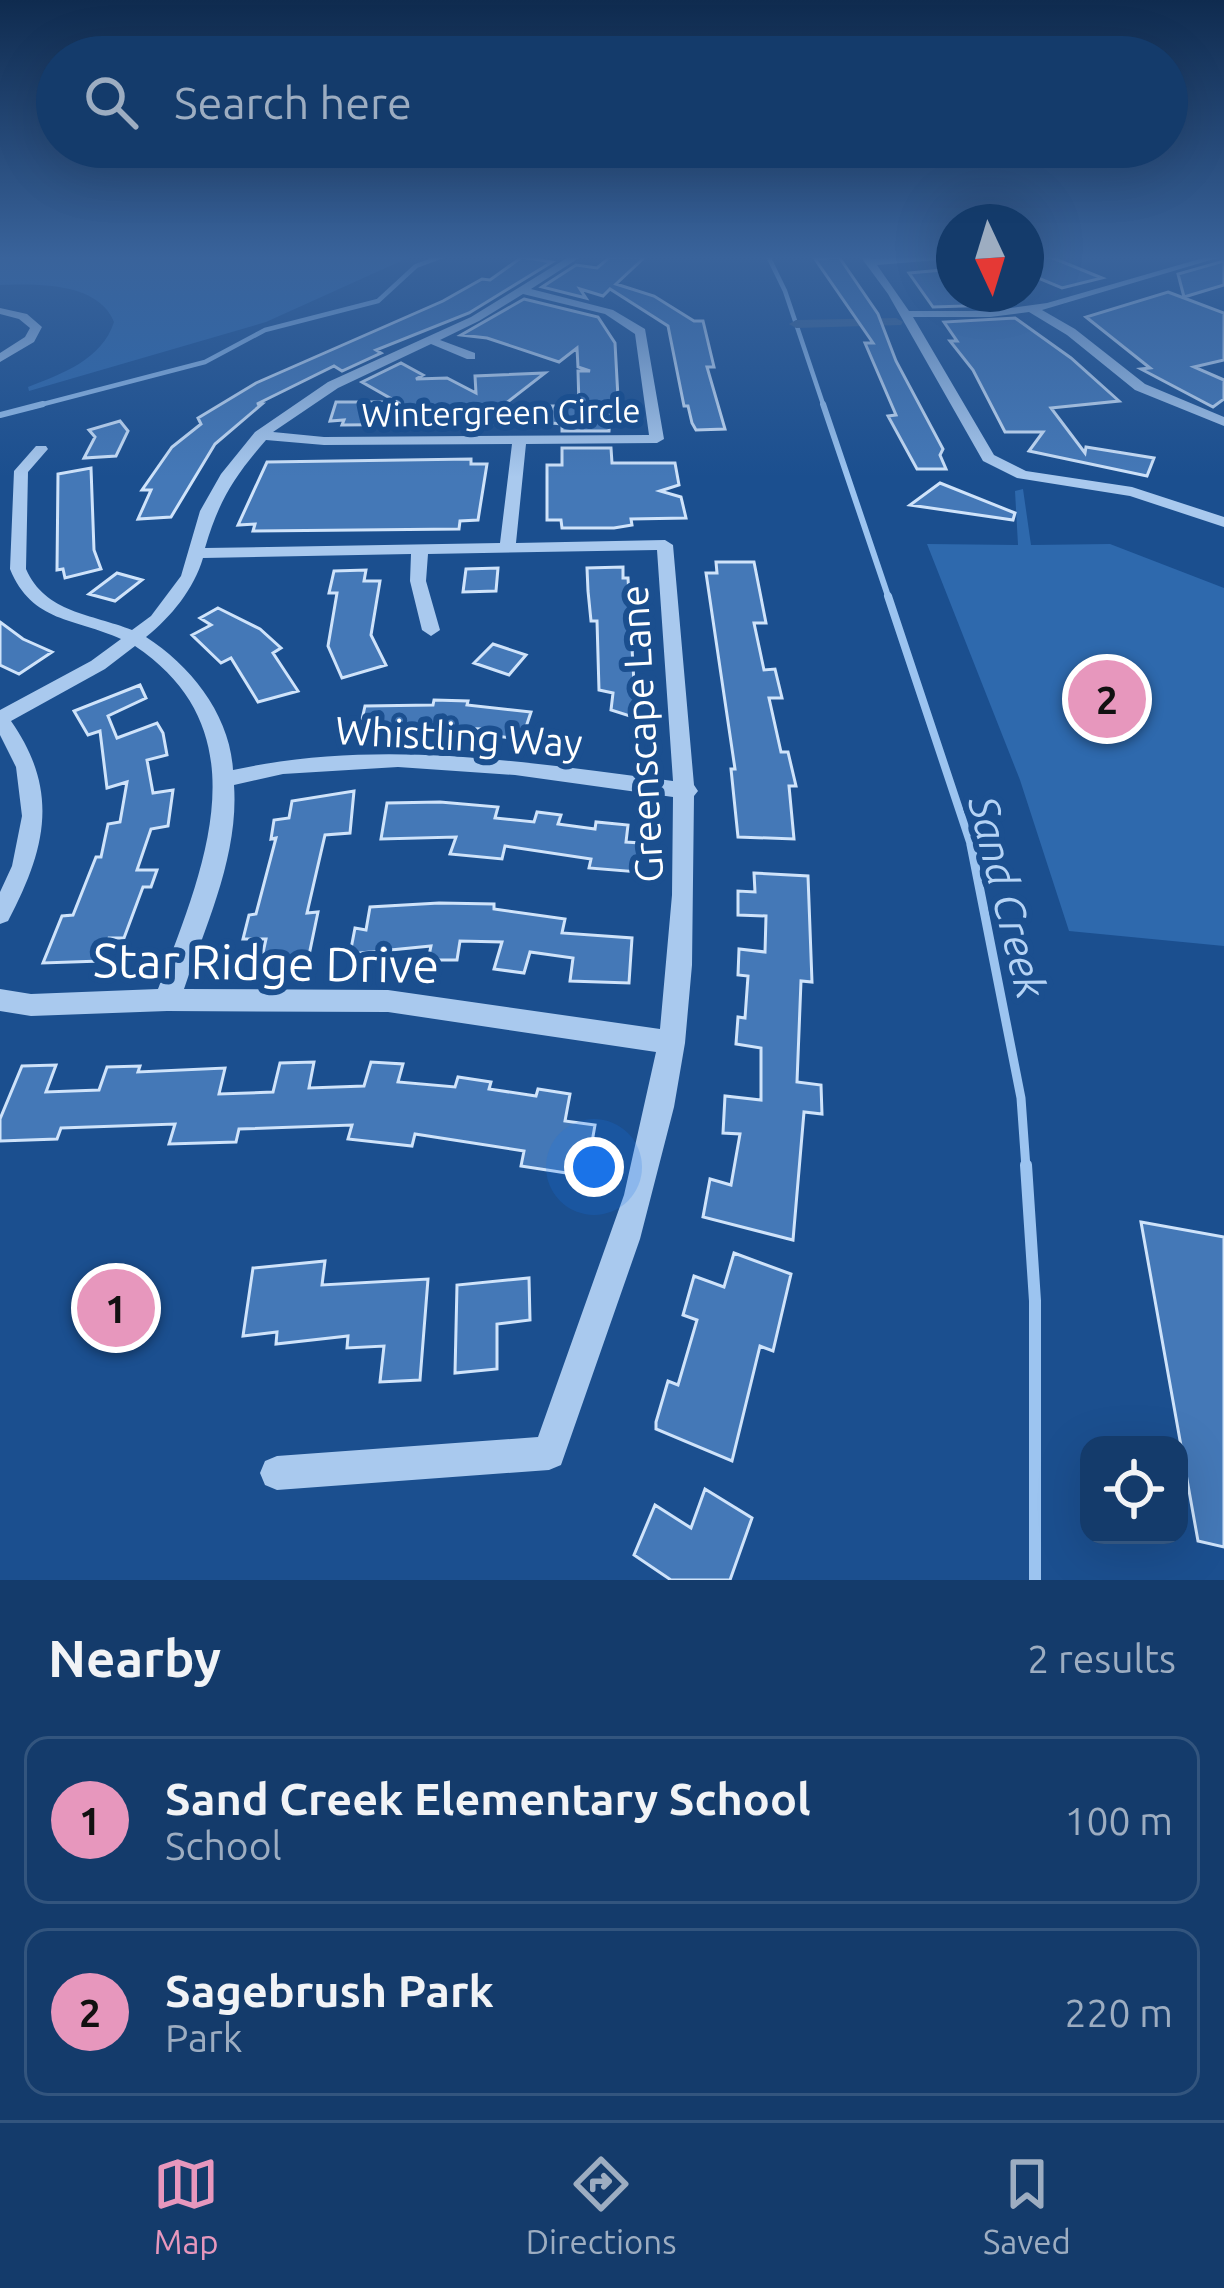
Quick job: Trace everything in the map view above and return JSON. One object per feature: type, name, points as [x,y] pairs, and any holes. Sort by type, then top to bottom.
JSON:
[{"type":"street","points":[[0,358],[30,340],[34,330]]},
{"type":"street","points":[[0,914],[22,872],[35,802],[26,758],[0,719],[136,639],[171,605],[199,553],[218,492],[260,435],[333,385],[451,330]]},
{"type":"street","name":"Wintergreen Circle","points":[[260,435],[324,441],[657,439],[637,330]]},
{"type":"street","points":[[914,330],[980,448],[1000,473],[1132,492],[1224,522]]},
{"type":"street","points":[[1066,330],[1140,387],[1224,422]]},
{"type":"street","points":[[431,340],[471,356]]},
{"type":"street","points":[[508,547],[519,440]]},
{"type":"street","points":[[41,449],[21,470],[22,581],[54,611],[136,639],[173,666],[193,690],[216,737],[227,779],[217,850],[166,1000]]},
{"type":"street","name":"Greenscape Lane","points":[[199,553],[665,545],[687,791],[685,923],[672,1043],[642,1179],[549,1453],[278,1474]]},
{"type":"street","points":[[421,548],[418,581],[431,630]]},
{"type":"street","name":"Whistling Way","points":[[227,779],[324,763],[413,762],[687,791]]},
{"type":"street","name":"Star Ridge Drive","points":[[0,1000],[31,1005],[388,1001],[672,1043]]},
{"type":"shaded area","points":[[110,330],[239,330],[29,391],[28,387],[90,356]]},
{"type":"shaded area","points":[[1023,489],[1031,545],[1110,544],[1224,588],[1224,946],[1069,931],[1020,780],[927,544],[1018,545],[1015,491]]},
{"type":"building","points":[[377,330],[427,330],[376,350],[381,353],[342,371],[334,366],[257,404],[262,404],[215,444],[171,517],[138,519],[151,490],[142,490],[172,447],[201,424],[198,418],[256,383]]},
{"type":"building","points":[[470,330],[606,330],[615,343],[619,416],[610,416],[609,431],[562,431],[562,424],[552,423],[342,425],[344,420],[330,421],[336,402],[397,402],[362,382],[401,363],[423,375],[416,379],[447,378],[476,393],[475,376],[545,373],[501,407],[579,406],[578,371],[590,371],[578,367],[577,348],[559,362],[487,338],[461,335]]},
{"type":"building","points":[[669,330],[705,330],[714,367],[707,367],[725,429],[696,430],[684,406]]},
{"type":"building","points":[[864,330],[884,330],[943,449],[940,455],[946,469],[917,469],[888,416],[896,415],[865,343],[873,343]]},
{"type":"building","points":[[949,330],[1031,330],[1119,401],[1051,408],[1085,453],[1086,447],[1154,458],[1147,476],[1029,451],[1043,432],[1005,432],[973,370],[950,341],[957,341]]},
{"type":"building","points":[[1102,330],[1224,330],[1224,360],[1194,367],[1224,380],[1224,399],[1213,407],[1141,369],[1150,368]]},
{"type":"building","points":[[120,421],[128,431],[116,456],[84,458],[95,437],[89,430]]},
{"type":"building","points":[[562,448],[611,448],[612,463],[675,463],[679,485],[660,491],[681,497],[686,518],[631,519],[632,525],[614,528],[562,528],[561,520],[547,520],[547,465],[562,465]]},
{"type":"building","points":[[471,459],[471,464],[487,464],[478,520],[460,521],[459,529],[253,531],[255,524],[238,525],[267,462]]},
{"type":"building","points":[[91,468],[94,550],[101,569],[65,578],[63,569],[57,570],[58,474]]},
{"type":"building","points":[[940,483],[1015,513],[1013,520],[910,505]]},
{"type":"building","points":[[716,562],[754,562],[766,623],[754,623],[764,670],[775,669],[782,698],[769,698],[781,752],[788,752],[796,786],[789,786],[794,839],[738,837],[731,769],[735,769],[706,573],[717,573]]},
{"type":"building","points":[[623,567],[623,578],[628,578],[636,718],[611,710],[613,693],[599,690],[597,621],[591,621],[588,591],[587,568]]},
{"type":"building","points":[[498,568],[496,591],[463,592],[466,569]]},
{"type":"building","points":[[366,570],[364,581],[380,581],[371,635],[386,665],[342,678],[328,646],[337,593],[329,593],[334,571]]},
{"type":"building","points":[[117,573],[142,580],[115,601],[89,594]]},
{"type":"building","points":[[218,608],[260,629],[281,648],[273,653],[298,691],[258,702],[231,658],[221,663],[192,635],[211,625],[200,618]]},
{"type":"building","points":[[0,622],[52,652],[19,674],[0,665]]},
{"type":"building","points":[[493,644],[526,655],[509,675],[474,663]]},
{"type":"building","points":[[140,685],[146,698],[108,716],[117,738],[157,723],[163,733],[167,755],[147,760],[153,793],[173,790],[168,826],[151,829],[137,870],[157,870],[151,887],[143,887],[124,938],[109,938],[101,961],[43,963],[62,916],[73,915],[96,857],[101,857],[108,824],[120,822],[127,782],[107,788],[100,731],[88,735],[74,711]]},
{"type":"building","points":[[434,700],[531,712],[522,739],[486,735],[488,729],[398,728],[397,732],[359,733],[365,706],[433,705]]},
{"type":"building","points":[[354,791],[350,833],[325,835],[307,913],[318,912],[308,960],[261,962],[266,939],[243,939],[249,915],[256,914],[276,838],[271,839],[274,820],[289,818],[292,801]]},
{"type":"building","points":[[387,803],[498,807],[495,818],[534,822],[537,812],[561,815],[558,824],[595,829],[596,822],[628,825],[626,842],[641,843],[638,872],[589,868],[591,859],[505,846],[502,859],[450,854],[456,837],[381,839]]},
{"type":"building","points":[[754,873],[808,876],[812,982],[801,981],[797,1082],[821,1085],[822,1114],[804,1112],[793,1240],[703,1217],[710,1179],[731,1185],[740,1134],[723,1133],[725,1096],[761,1100],[761,1048],[736,1044],[738,1017],[745,1018],[748,976],[738,975],[739,949],[765,952],[766,916],[738,915],[738,891],[755,892]]},
{"type":"building","points":[[494,904],[494,909],[565,919],[562,933],[632,938],[629,983],[570,981],[573,958],[530,952],[524,973],[494,969],[502,942],[460,941],[457,960],[428,960],[431,946],[350,954],[355,928],[366,930],[370,907]]},
{"type":"building","points":[[314,1062],[309,1088],[364,1086],[371,1062],[403,1064],[398,1082],[455,1087],[458,1077],[491,1082],[489,1089],[536,1096],[538,1089],[570,1094],[565,1121],[595,1125],[586,1176],[521,1166],[524,1151],[415,1134],[412,1146],[348,1139],[352,1125],[239,1129],[236,1142],[169,1144],[175,1124],[61,1128],[57,1139],[0,1141],[0,1119],[22,1066],[56,1065],[46,1092],[99,1090],[107,1067],[140,1066],[138,1072],[225,1068],[219,1094],[273,1092],[280,1063]]},
{"type":"building","points":[[1141,1222],[1224,1237],[1224,1547],[1198,1541],[1188,1485],[1188,1436],[1179,1436]]},
{"type":"building","points":[[734,1253],[791,1274],[773,1351],[760,1346],[732,1461],[656,1429],[656,1422],[668,1381],[678,1385],[697,1320],[683,1315],[694,1276],[724,1287]]},
{"type":"building","points":[[325,1261],[322,1285],[428,1279],[420,1380],[380,1382],[384,1346],[347,1348],[348,1336],[276,1344],[277,1332],[243,1336],[253,1268]]},
{"type":"building","points":[[529,1278],[530,1320],[497,1324],[497,1369],[455,1373],[457,1285]]},
{"type":"building","points":[[705,1489],[752,1518],[730,1580],[671,1580],[634,1555],[655,1505],[691,1528]]},
{"type":"waterway","points":[[32,407],[205,362],[266,330]]},
{"type":"waterway","name":"Sand Creek","points":[[798,330],[824,407]]},
{"type":"waterway","points":[[0,415],[43,404]]},
{"type":"waterway","name":"Sand Creek","points":[[823,404],[889,599]]},
{"type":"waterway","name":"Sand Creek","points":[[889,599],[971,845]]},
{"type":"waterway","name":"Sand Creek","points":[[971,845],[1021,1098],[1026,1168]]},
{"type":"waterway","name":"Sand Creek","points":[[1026,1165],[1035,1301],[1035,1580]]},
{"type":"place","name":"Sagebrush Park","points":[[1107,699]]},
{"type":"place","name":"Sand Creek Elementary School","points":[[116,1308]]}]
